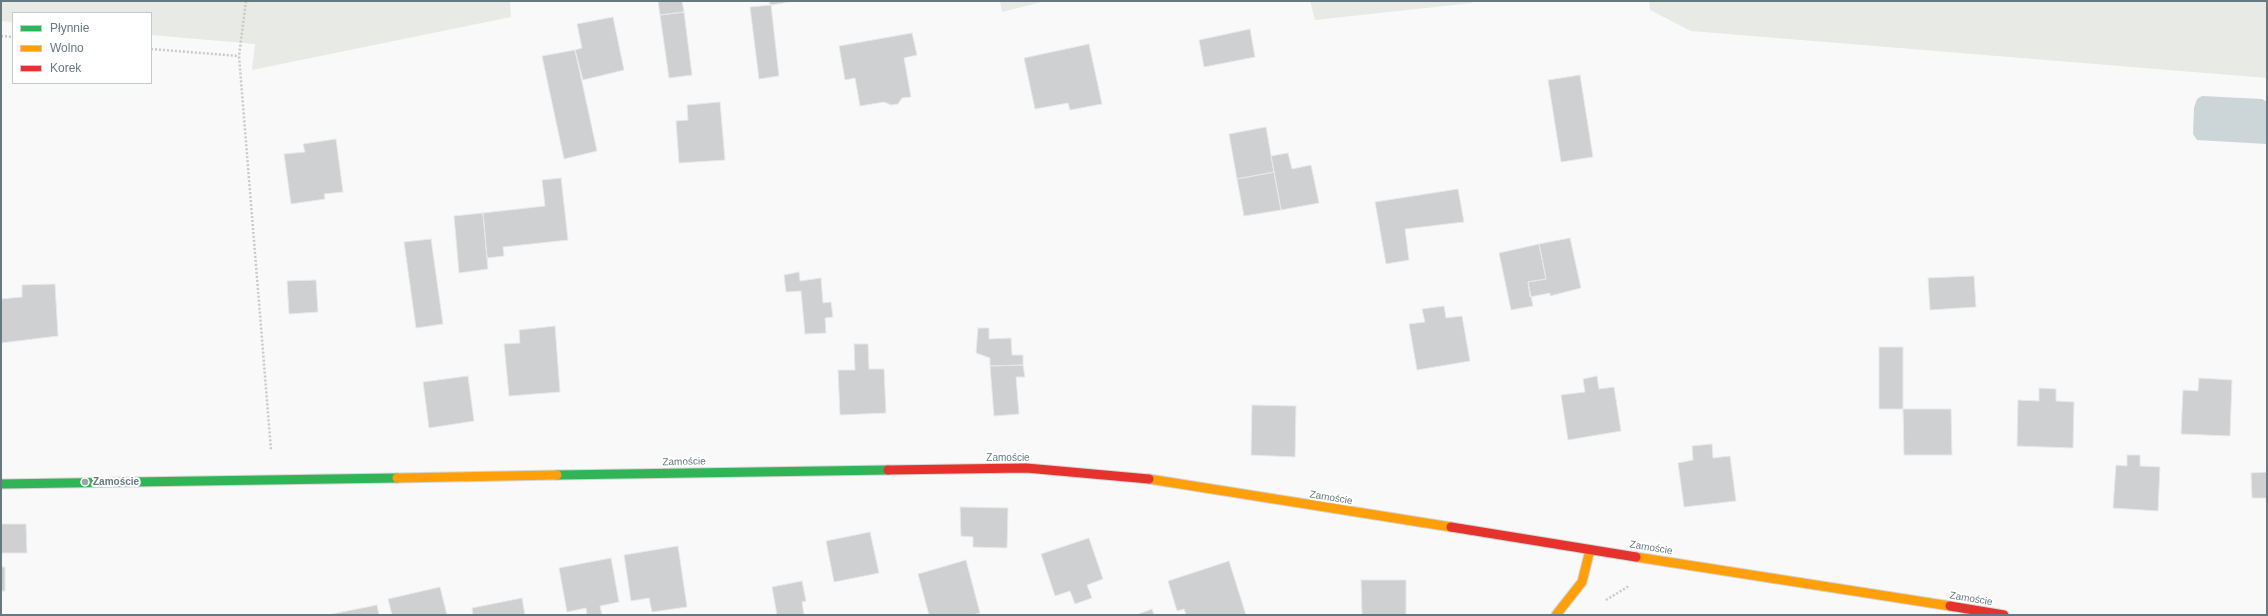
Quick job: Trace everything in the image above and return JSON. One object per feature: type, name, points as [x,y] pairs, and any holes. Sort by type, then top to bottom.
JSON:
[{"type":"street","name":"Zamoście","points":[[1,484],[1026,468],[1140,478],[2004,615]]},
{"type":"street","points":[[1556,615],[1582,582],[1590,550]]},
{"type":"path","points":[[246,1],[239,56],[274,479]]},
{"type":"path","points":[[1,36],[12,37]]},
{"type":"path","points":[[152,49],[239,56]]},
{"type":"shaded area","points":[[1,1],[510,1],[511,17],[252,70],[255,44],[152,35],[152,12],[12,12],[12,22],[1,21]]},
{"type":"shaded area","points":[[1000,1],[1046,1],[1002,12]]},
{"type":"shaded area","points":[[1310,1],[1472,1],[1472,3],[1315,20]]},
{"type":"shaded area","points":[[1649,1],[2267,1],[2267,78],[1691,31],[1650,10]]},
{"type":"shaded area","points":[[2202,96],[2262,99],[2267,102],[2267,144],[2197,140],[2193,134],[2194,108],[2197,99]]},
{"type":"building","points":[[658,1],[682,1],[684,12],[660,15]]},
{"type":"building","points":[[768,1],[795,1],[771,5]]},
{"type":"building","points":[[771,5],[779,76],[759,79],[750,7]]},
{"type":"building","points":[[684,12],[692,75],[669,78],[660,15]]},
{"type":"building","points":[[613,17],[624,70],[583,80],[575,50],[582,48],[577,24]]},
{"type":"building","points":[[1250,29],[1255,57],[1204,67],[1199,40]]},
{"type":"building","points":[[912,33],[917,55],[904,58],[911,97],[902,98],[898,104],[891,105],[884,102],[860,106],[855,78],[845,80],[839,46]]},
{"type":"building","points":[[1089,44],[1102,104],[1070,110],[1068,103],[1035,109],[1024,58]]},
{"type":"building","points":[[575,50],[597,151],[564,159],[542,56]]},
{"type":"building","points":[[1580,75],[1593,157],[1561,162],[1548,80]]},
{"type":"building","points":[[720,102],[725,160],[679,163],[676,121],[688,120],[687,105]]},
{"type":"building","points":[[1266,127],[1274,172],[1237,179],[1229,134]]},
{"type":"building","points":[[336,139],[343,192],[324,194],[325,199],[291,204],[284,154],[305,152],[303,144]]},
{"type":"building","points":[[1288,153],[1292,169],[1311,165],[1319,203],[1281,210],[1271,156]]},
{"type":"building","points":[[1274,172],[1281,210],[1244,216],[1237,179]]},
{"type":"building","points":[[561,178],[568,240],[503,247],[504,256],[487,258],[483,213],[545,206],[542,180]]},
{"type":"building","points":[[1458,189],[1464,222],[1405,229],[1409,260],[1386,264],[1375,202]]},
{"type":"building","points":[[483,213],[488,269],[459,273],[454,216]]},
{"type":"building","points":[[1570,238],[1581,288],[1550,296],[1550,293],[1530,297],[1528,282],[1546,279],[1539,244]]},
{"type":"building","points":[[431,239],[443,324],[416,328],[404,242]]},
{"type":"building","points":[[1539,244],[1546,279],[1528,282],[1533,306],[1511,310],[1499,253]]},
{"type":"building","points":[[799,272],[800,281],[821,278],[823,303],[831,302],[833,317],[825,318],[826,333],[805,334],[801,291],[786,292],[784,275]]},
{"type":"building","points":[[1974,276],[1976,307],[1930,310],[1928,278]]},
{"type":"building","points":[[316,280],[318,312],[289,314],[287,281]]},
{"type":"building","points":[[55,284],[58,336],[1,343],[1,299],[22,297],[22,285]]},
{"type":"building","points":[[1444,306],[1446,318],[1462,316],[1470,361],[1417,370],[1409,324],[1425,322],[1422,309]]},
{"type":"building","points":[[555,326],[560,392],[509,396],[504,344],[520,343],[519,330]]},
{"type":"building","points":[[978,328],[989,328],[989,339],[1011,338],[1012,355],[1023,355],[1023,365],[990,366],[990,358],[976,353]]},
{"type":"building","points":[[854,344],[868,344],[869,369],[884,369],[886,413],[840,415],[838,370],[855,370]]},
{"type":"building","points":[[1879,347],[1903,347],[1903,409],[1879,409]]},
{"type":"building","points":[[1023,365],[1025,377],[1016,377],[1019,414],[994,416],[990,366]]},
{"type":"building","points":[[468,376],[474,421],[429,428],[423,382]]},
{"type":"building","points":[[1597,376],[1599,389],[1614,387],[1621,431],[1568,440],[1561,395],[1585,392],[1583,379]]},
{"type":"building","points":[[2199,378],[2232,380],[2230,436],[2181,434],[2183,390],[2198,391]]},
{"type":"building","points":[[2039,388],[2056,389],[2056,401],[2074,402],[2073,448],[2017,446],[2018,400],[2039,401]]},
{"type":"building","points":[[1252,405],[1296,406],[1295,457],[1251,455]]},
{"type":"building","points":[[1903,409],[1951,409],[1952,455],[1904,455]]},
{"type":"building","points":[[1712,444],[1713,458],[1730,456],[1736,501],[1684,507],[1678,463],[1693,460],[1692,446]]},
{"type":"building","points":[[2127,455],[2140,455],[2140,466],[2160,467],[2158,511],[2113,508],[2116,465],[2127,466]]},
{"type":"building","points":[[2267,472],[2267,498],[2252,498],[2251,473]]},
{"type":"building","points":[[960,507],[1008,508],[1007,548],[973,547],[973,537],[961,536]]},
{"type":"building","points":[[1,524],[26,524],[27,553],[1,553]]},
{"type":"building","points":[[870,532],[879,573],[834,582],[826,541]]},
{"type":"building","points":[[1089,538],[1103,579],[1087,585],[1092,598],[1075,604],[1070,591],[1055,596],[1041,554]]},
{"type":"building","points":[[678,546],[687,607],[652,612],[649,598],[631,601],[624,555]]},
{"type":"building","points":[[611,558],[619,602],[600,606],[602,615],[587,615],[586,608],[567,612],[559,568]]},
{"type":"building","points":[[966,560],[980,613],[972,615],[929,615],[918,574]]},
{"type":"building","points":[[1229,561],[1246,615],[1186,615],[1184,609],[1177,611],[1168,581]]},
{"type":"building","points":[[1,567],[5,567],[5,591],[1,591]]},
{"type":"building","points":[[1361,580],[1406,580],[1406,615],[1362,615]]},
{"type":"building","points":[[802,581],[806,601],[802,602],[804,615],[777,615],[772,587]]},
{"type":"building","points":[[440,587],[447,615],[392,615],[388,599]]},
{"type":"building","points":[[522,598],[525,615],[473,615],[472,608]]},
{"type":"building","points":[[377,605],[379,615],[332,615],[332,614]]},
{"type":"building","points":[[1152,609],[1154,615],[1136,615]]},
{"type":"traffic: fast","points":[[557,475],[888,470]]},
{"type":"traffic: fast","points":[[1,484],[397,478]]},
{"type":"traffic: slow","points":[[397,478],[557,475]]},
{"type":"traffic: slow","points":[[1149,479],[1451,527]]},
{"type":"traffic: slow","points":[[1556,615],[1582,582],[1590,550]]},
{"type":"traffic: slow","points":[[1636,557],[1950,606]]},
{"type":"traffic: jam","points":[[888,470],[1026,468],[1149,479]]},
{"type":"traffic: jam","points":[[1451,527],[1636,557]]},
{"type":"traffic: jam","points":[[1950,606],[2004,615]]},
{"type":"place","name":"Zamoście","points":[[85,482]]}]
